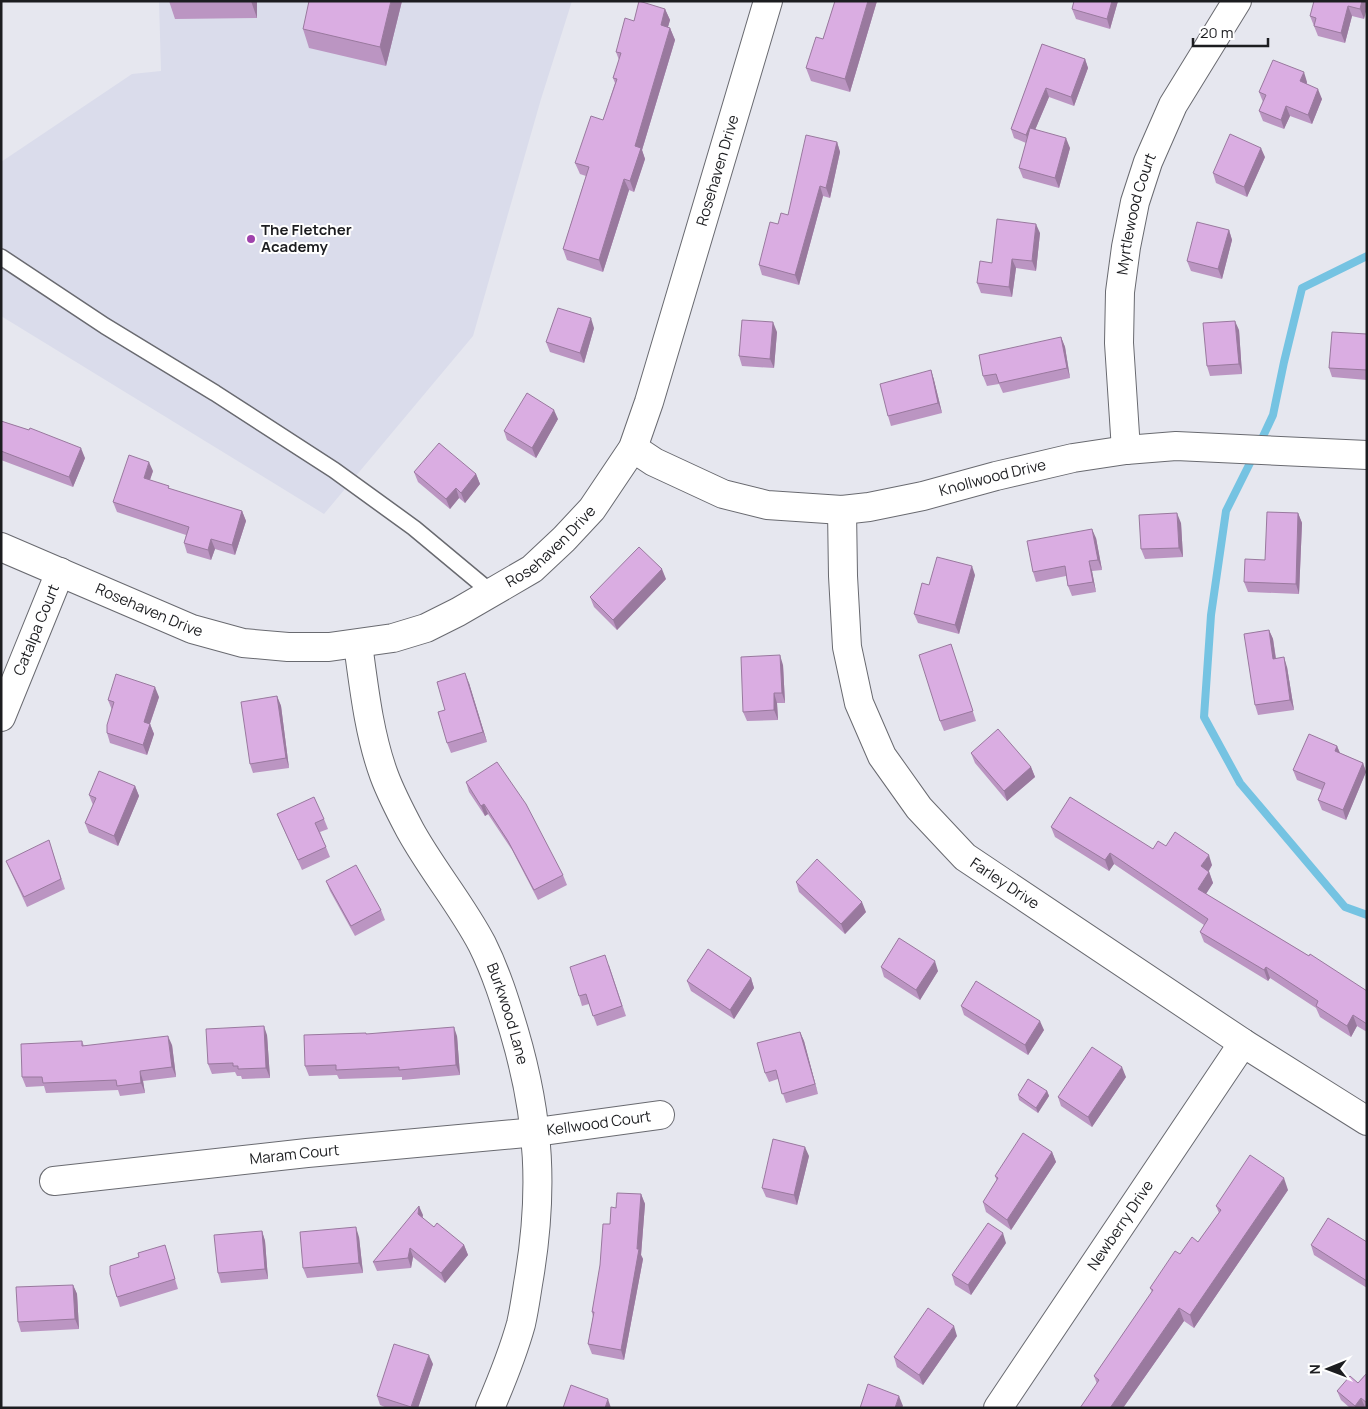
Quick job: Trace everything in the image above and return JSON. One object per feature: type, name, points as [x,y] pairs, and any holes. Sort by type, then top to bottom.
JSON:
[{"type":"street","name":"Rosehaven Drive","points":[[1,547],[192,628],[243,643],[288,647],[358,644],[393,638],[426,628],[492,593],[532,569],[592,509],[633,448],[650,402],[768,1]]},
{"type":"street","name":"Myrtlewood Court","points":[[1126,450],[1119,343],[1120,292],[1126,246],[1136,202],[1148,162],[1173,105],[1238,1]]},
{"type":"street","name":"Knollwood Drive","points":[[633,448],[654,462],[723,494],[768,505],[842,510],[869,508],[923,496],[996,476],[1126,450],[1176,446],[1367,455]]},
{"type":"street","name":"Farley Drive","points":[[842,510],[842,576],[847,648],[859,703],[882,756],[919,808],[965,857],[1243,1043],[1367,1121]]},
{"type":"street","name":"Catalpa Court","points":[[1,717],[60,572]]},
{"type":"street","name":"Burkwood Lane","points":[[358,644],[374,738],[384,776],[411,831],[482,943],[499,985],[520,1052],[536,1132],[539,1163],[538,1216],[531,1268],[521,1323],[504,1374],[490,1408]]},
{"type":"street","name":"Newberry Drive","points":[[998,1408],[1243,1043]]},
{"type":"street","name":"Kellwood Court","points":[[536,1132],[660,1115]]},
{"type":"street","name":"Maram Court","points":[[54,1181],[307,1153],[536,1132]]},
{"type":"lane","points":[[1,257],[105,326],[215,393],[334,470],[414,528],[492,593]]},
{"type":"shaded area","name":"The Fletcher Academy","points":[[159,1],[572,1],[541,99],[473,336],[324,514],[1,316],[1,162],[132,74],[161,71]]},
{"type":"building","points":[[309,1],[391,1],[380,47],[303,29]]},
{"type":"building","points":[[639,1],[665,9],[661,25],[670,28],[635,146],[641,148],[630,181],[624,179],[599,260],[563,249],[589,167],[575,163],[591,116],[603,120],[617,79],[613,78],[621,53],[616,52],[625,18],[634,21]]},
{"type":"building","points":[[835,1],[868,1],[845,79],[806,68],[816,37],[823,39]]},
{"type":"building","points":[[1074,1],[1112,1],[1107,19],[1072,9]]},
{"type":"building","points":[[1314,1],[1362,1],[1360,9],[1348,6],[1341,33],[1314,26],[1316,18],[1310,16]]},
{"type":"building","points":[[1042,44],[1085,59],[1071,97],[1046,88],[1026,135],[1011,129]]},
{"type":"building","points":[[1273,60],[1304,72],[1300,81],[1318,89],[1308,115],[1286,106],[1281,120],[1259,111],[1266,95],[1259,92]]},
{"type":"building","points":[[1030,128],[1066,138],[1055,178],[1019,168]]},
{"type":"building","points":[[1230,134],[1261,148],[1244,187],[1213,173]]},
{"type":"building","points":[[806,135],[837,142],[826,188],[820,186],[795,275],[759,265],[770,222],[778,224],[781,213],[788,215]]},
{"type":"building","points":[[997,219],[1036,224],[1032,261],[1012,259],[1009,287],[977,283],[980,261],[992,263]]},
{"type":"building","points":[[1197,222],[1229,230],[1218,269],[1187,261]]},
{"type":"building","points":[[558,308],[591,318],[580,353],[546,342]]},
{"type":"building","points":[[742,320],[773,322],[770,359],[739,356]]},
{"type":"building","points":[[1235,321],[1239,364],[1207,366],[1203,323]]},
{"type":"building","points":[[1332,332],[1367,334],[1367,370],[1329,368]]},
{"type":"building","points":[[1061,337],[1067,368],[999,383],[996,374],[983,376],[979,355]]},
{"type":"building","points":[[931,370],[938,403],[888,416],[880,384]]},
{"type":"building","points":[[527,393],[554,410],[532,448],[504,431]]},
{"type":"building","points":[[1,421],[29,430],[30,428],[81,448],[69,477],[1,451]]},
{"type":"building","points":[[439,443],[476,474],[461,493],[456,488],[446,499],[414,472]]},
{"type":"building","points":[[129,455],[149,462],[144,478],[169,486],[168,488],[242,511],[232,545],[211,539],[208,550],[184,543],[189,527],[113,502]]},
{"type":"building","points":[[1267,512],[1298,513],[1296,584],[1244,582],[1245,559],[1265,560]]},
{"type":"building","points":[[1177,513],[1179,548],[1141,549],[1139,515]]},
{"type":"building","points":[[1092,529],[1098,560],[1089,561],[1093,582],[1068,586],[1065,566],[1033,572],[1027,541]]},
{"type":"building","points":[[639,547],[662,569],[613,620],[590,597]]},
{"type":"building","points":[[937,557],[972,566],[955,625],[914,614],[922,583],[929,585]]},
{"type":"building","points":[[1269,630],[1273,659],[1284,657],[1290,700],[1255,705],[1244,634]]},
{"type":"building","points":[[951,644],[973,711],[940,721],[919,655]]},
{"type":"building","points":[[780,655],[782,693],[774,693],[774,710],[743,712],[741,657]]},
{"type":"building","points":[[465,673],[483,732],[447,743],[438,712],[445,710],[437,682]]},
{"type":"building","points":[[116,674],[155,687],[144,722],[150,724],[143,745],[107,733],[107,725],[114,702],[108,700]]},
{"type":"building","points":[[277,696],[286,758],[250,764],[241,702]]},
{"type":"building","points":[[998,729],[1031,767],[1004,791],[971,753]]},
{"type":"building","points":[[1309,734],[1337,746],[1335,751],[1363,763],[1343,810],[1318,800],[1325,783],[1293,770]]},
{"type":"building","points":[[497,762],[526,804],[563,875],[534,890],[508,841],[484,804],[481,806],[466,782]]},
{"type":"building","points":[[99,771],[135,786],[114,836],[85,823],[96,798],[89,795]]},
{"type":"building","points":[[314,797],[324,819],[315,823],[326,847],[298,860],[277,814]]},
{"type":"building","points":[[1070,797],[1153,849],[1158,841],[1166,846],[1175,832],[1209,855],[1201,866],[1209,872],[1198,889],[1309,956],[1310,954],[1367,991],[1367,1024],[1353,1015],[1347,1026],[1316,1006],[1318,1001],[1266,967],[1264,970],[1200,932],[1208,919],[1110,853],[1105,860],[1051,827]]},
{"type":"building","points":[[49,840],[61,879],[24,897],[6,861]]},
{"type":"building","points":[[817,859],[862,902],[841,924],[796,882]]},
{"type":"building","points":[[356,865],[381,910],[351,926],[326,881]]},
{"type":"building","points":[[899,938],[935,961],[916,990],[881,967]]},
{"type":"building","points":[[708,949],[751,978],[730,1010],[687,981]]},
{"type":"building","points":[[605,955],[622,1006],[593,1016],[586,994],[579,996],[570,967]]},
{"type":"building","points":[[976,981],[1040,1021],[1025,1045],[961,1006]]},
{"type":"building","points":[[264,1026],[266,1068],[238,1069],[238,1066],[233,1066],[233,1063],[208,1064],[206,1029]]},
{"type":"building","points":[[454,1027],[456,1065],[399,1070],[399,1067],[336,1070],[336,1065],[305,1066],[304,1035],[366,1034]]},
{"type":"building","points":[[800,1032],[815,1084],[782,1094],[776,1070],[765,1073],[757,1043]]},
{"type":"building","points":[[168,1036],[172,1067],[140,1071],[141,1083],[117,1086],[116,1080],[43,1083],[42,1077],[22,1077],[21,1044],[82,1041],[82,1046]]},
{"type":"building","points":[[1092,1047],[1122,1067],[1088,1117],[1058,1097]]},
{"type":"building","points":[[1028,1079],[1047,1091],[1036,1108],[1018,1095]]},
{"type":"building","points":[[1023,1133],[1052,1152],[1007,1220],[983,1202],[998,1178],[995,1176]]},
{"type":"building","points":[[773,1139],[805,1147],[794,1195],[762,1188]]},
{"type":"building","points":[[1250,1155],[1284,1178],[1190,1315],[1179,1308],[1110,1408],[1080,1408],[1099,1380],[1094,1376],[1153,1290],[1150,1288],[1175,1251],[1180,1254],[1192,1237],[1198,1242],[1221,1210],[1216,1206]]},
{"type":"building","points":[[617,1193],[641,1194],[637,1249],[639,1249],[621,1350],[588,1344],[600,1265],[603,1224],[610,1224],[611,1207],[616,1208]]},
{"type":"building","points":[[419,1206],[418,1214],[434,1227],[437,1223],[464,1245],[441,1273],[410,1248],[408,1258],[373,1262]]},
{"type":"building","points":[[1328,1218],[1367,1242],[1367,1281],[1311,1245]]},
{"type":"building","points":[[988,1223],[1003,1233],[968,1285],[952,1275]]},
{"type":"building","points":[[356,1227],[359,1263],[303,1268],[300,1232]]},
{"type":"building","points":[[262,1231],[265,1269],[218,1273],[214,1235]]},
{"type":"building","points":[[165,1245],[175,1279],[117,1297],[110,1274],[110,1266],[139,1257],[138,1253]]},
{"type":"building","points":[[73,1285],[75,1319],[18,1322],[16,1287]]},
{"type":"building","points":[[928,1308],[954,1326],[919,1375],[894,1357]]},
{"type":"building","points":[[394,1344],[429,1355],[411,1407],[377,1396]]},
{"type":"building","points":[[1367,1373],[1367,1403],[1361,1398],[1355,1406],[1337,1391],[1350,1376],[1358,1383]]},
{"type":"building","points":[[868,1384],[899,1396],[895,1408],[860,1408]]},
{"type":"building","points":[[571,1385],[608,1399],[605,1408],[563,1408]]},
{"type":"waterway","points":[[1259,445],[1273,415],[1302,288],[1367,256]]},
{"type":"waterway","points":[[1254,455],[1226,511],[1211,615],[1204,717],[1240,783],[1345,907],[1367,915]]},
{"type":"place","name":"The Fletcher Academy","points":[[251,239]]}]
